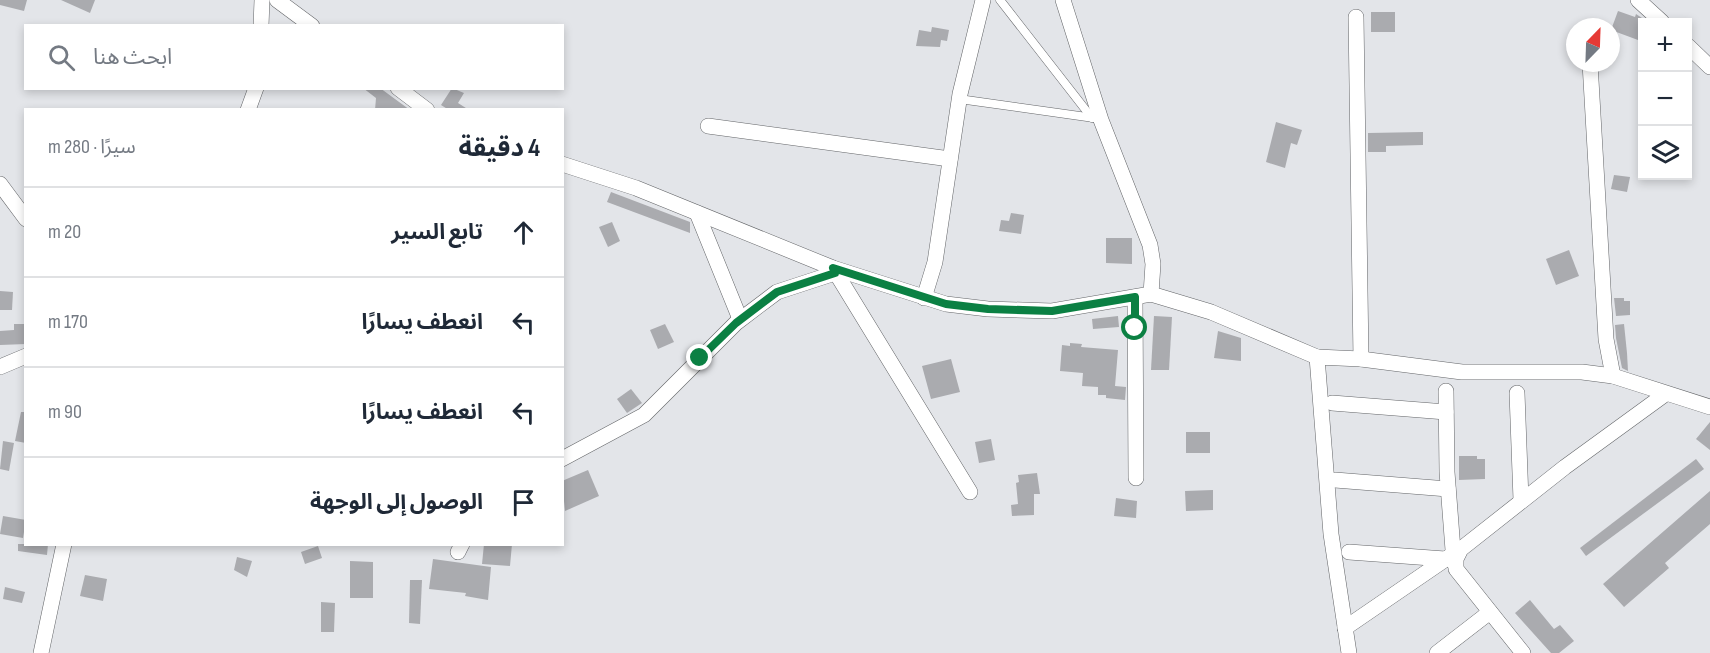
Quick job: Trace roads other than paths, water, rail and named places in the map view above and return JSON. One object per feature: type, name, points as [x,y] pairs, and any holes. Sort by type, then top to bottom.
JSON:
[{"type":"street","points":[[261,24],[262,0]]},
{"type":"street","points":[[277,0],[309,24]]},
{"type":"street","points":[[924,298],[935,262],[959,99],[983,0]]},
{"type":"street","points":[[1063,0],[1097,119],[1150,245],[1153,264],[1151,294]]},
{"type":"street","points":[[1638,0],[1658,18]]},
{"type":"street","points":[[1356,17],[1361,359]]},
{"type":"street","points":[[1692,50],[1710,67]]},
{"type":"street","points":[[1591,72],[1606,339],[1613,376]]},
{"type":"street","points":[[249,108],[255,90]]},
{"type":"street","points":[[401,90],[424,108]]},
{"type":"street","points":[[708,126],[950,159]]},
{"type":"street","points":[[564,165],[617,181],[834,271],[946,304],[988,309],[1052,311],[1151,294],[1211,312],[1317,357],[1361,359],[1462,372],[1582,372],[1613,376],[1710,407]]},
{"type":"street","points":[[0,184],[24,216]]},
{"type":"street","points":[[697,213],[740,320]]},
{"type":"street","points":[[564,458],[644,415],[740,320],[777,292],[834,271]]},
{"type":"street","points":[[834,271],[970,492]]},
{"type":"street","points":[[1135,297],[1136,478]]},
{"type":"street","points":[[0,367],[24,357]]},
{"type":"street","points":[[1317,357],[1331,534],[1349,653]]},
{"type":"street","points":[[1446,391],[1448,489],[1453,557],[1490,612],[1523,653]]},
{"type":"street","points":[[1517,393],[1521,500]]},
{"type":"street","points":[[1345,628],[1453,557],[1521,500],[1664,394]]},
{"type":"street","points":[[1332,403],[1446,412]]},
{"type":"street","points":[[1335,480],[1448,489]]},
{"type":"street","points":[[41,653],[64,546]]},
{"type":"street","points":[[1349,552],[1453,557]]},
{"type":"street","points":[[1437,653],[1490,612]]},
{"type":"lane","points":[[1000,0],[1097,119]]},
{"type":"lane","points":[[959,99],[1097,119]]}]
